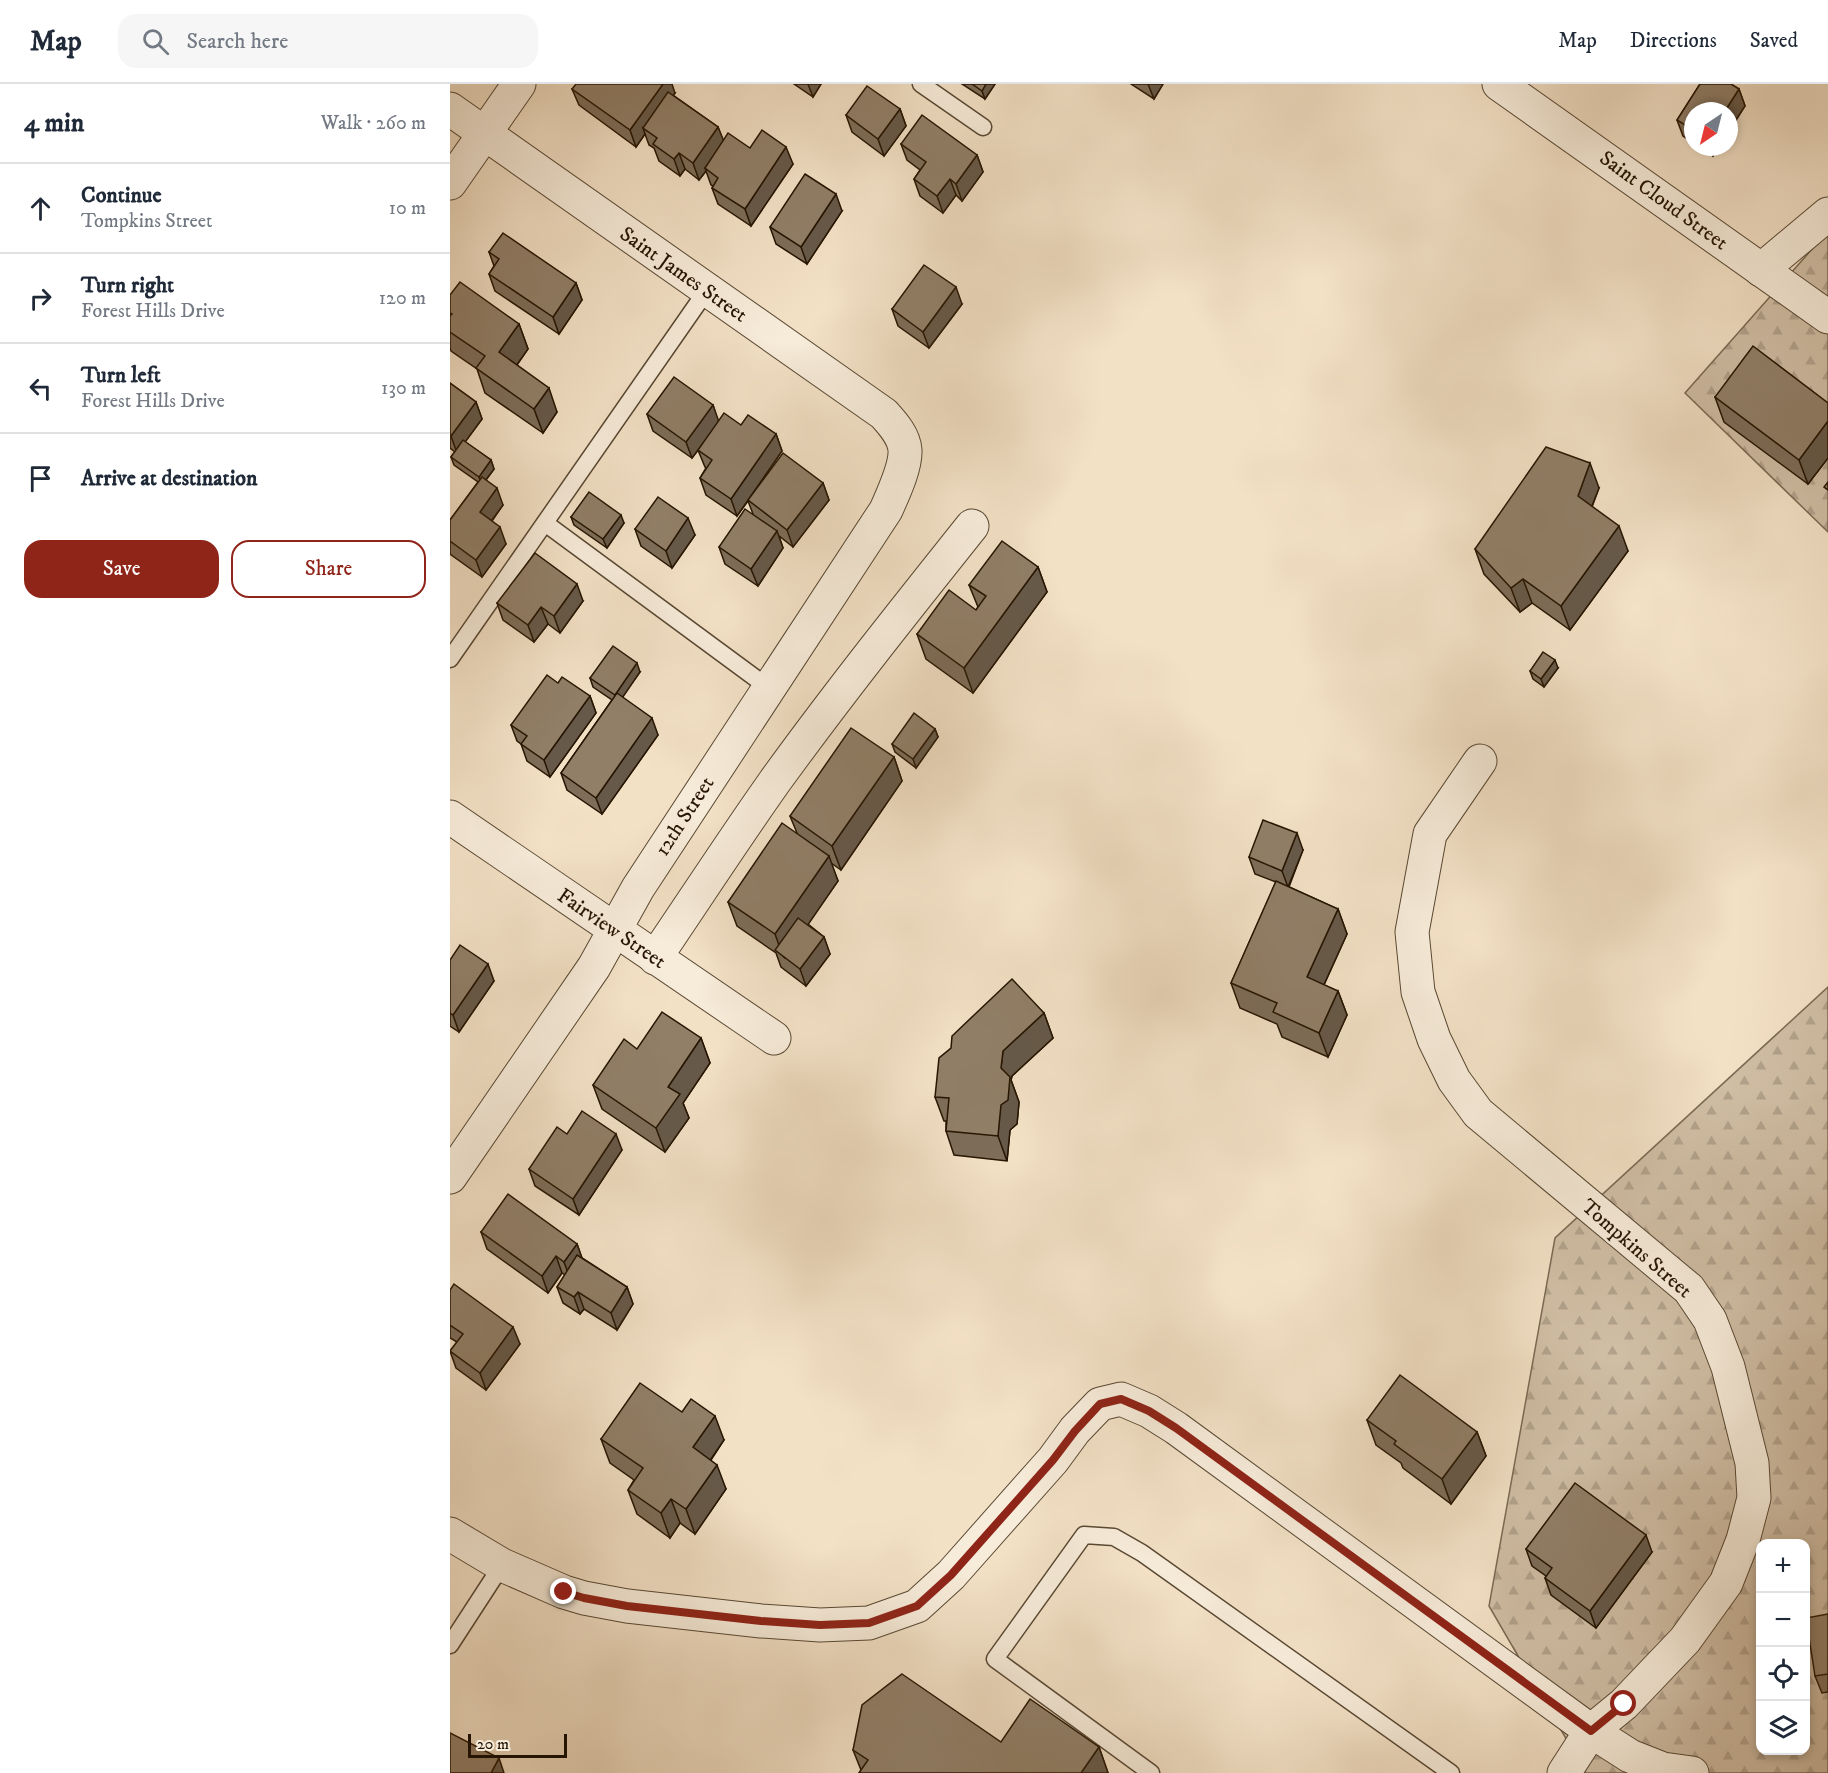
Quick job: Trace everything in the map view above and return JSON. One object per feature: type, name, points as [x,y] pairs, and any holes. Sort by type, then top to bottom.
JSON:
[{"type":"street","points":[[450,183],[519,84]]},
{"type":"street","name":"Saint Cloud Street","points":[[1499,84],[1828,317]]},
{"type":"street","name":"Saint James Street","points":[[450,109],[884,414],[898,429],[905,450]]},
{"type":"street","points":[[1761,270],[1828,214]]},
{"type":"street","name":"12th Street","points":[[450,1175],[594,967],[638,888],[886,510],[903,465],[905,450]]},
{"type":"street","points":[[655,958],[798,750],[872,651],[972,526]]},
{"type":"street","name":"Tompkins Street","points":[[1480,760],[1430,834],[1412,932],[1418,992],[1434,1039],[1454,1080],[1478,1113],[1689,1289],[1710,1320],[1728,1367],[1752,1463],[1754,1498],[1743,1540],[1726,1583],[1685,1640],[1624,1704],[1591,1731],[1564,1773]]},
{"type":"street","name":"Fairview Street","points":[[450,817],[774,1038]]},
{"type":"street","points":[[450,1534],[502,1565],[564,1592],[584,1598],[627,1606],[761,1621],[820,1625],[869,1623],[917,1606],[951,1575],[1100,1404],[1121,1399],[1149,1411],[1176,1428],[1591,1731],[1630,1756],[1663,1769],[1692,1773]]},
{"type":"lane","points":[[921,84],[983,127]]},
{"type":"lane","points":[[450,659],[707,290]]},
{"type":"lane","points":[[544,523],[769,688]]},
{"type":"lane","points":[[1151,1773],[994,1659],[1084,1535],[1114,1537],[1142,1552],[1450,1773]]},
{"type":"lane","points":[[450,1645],[502,1565]]},
{"type":"green space","points":[[1828,231],[1828,532],[1685,393]]},
{"type":"green space","points":[[1828,987],[1828,1773],[1586,1773],[1489,1606],[1555,1238]]},
{"type":"building","points":[[576,84],[663,84],[630,130],[572,89]]},
{"type":"building","points":[[972,84],[986,84],[982,91]]},
{"type":"building","points":[[1700,84],[1731,84],[1739,89],[1731,102],[1688,102]]},
{"type":"building","points":[[867,86],[900,109],[878,139],[846,115]]},
{"type":"building","points":[[668,92],[718,127],[693,163],[679,153],[674,159],[653,144],[657,138],[643,128]]},
{"type":"building","points":[[1684,109],[1684,124],[1677,120]]},
{"type":"building","points":[[922,115],[977,155],[956,184],[950,179],[937,196],[914,179],[926,162],[901,144]]},
{"type":"building","points":[[762,130],[786,147],[745,209],[712,188],[718,178],[705,168],[728,133],[750,148]]},
{"type":"building","points":[[805,174],[836,194],[801,247],[770,227]]},
{"type":"building","points":[[503,233],[576,283],[553,317],[489,274],[499,259],[489,252]]},
{"type":"building","points":[[924,265],[956,287],[923,332],[892,309]]},
{"type":"building","points":[[460,282],[519,324],[499,352],[549,388],[534,409],[476,368],[485,356],[450,332],[452,314],[450,313],[450,295]]},
{"type":"building","points":[[1753,346],[1828,403],[1828,421],[1799,460],[1715,397]]},
{"type":"building","points":[[674,377],[713,405],[686,442],[647,414]]},
{"type":"building","points":[[450,383],[476,402],[451,436],[450,436]]},
{"type":"building","points":[[724,413],[741,425],[748,415],[776,434],[731,499],[700,478],[712,460],[698,450]]},
{"type":"building","points":[[463,440],[491,460],[479,477],[451,457]]},
{"type":"building","points":[[1546,447],[1590,463],[1578,496],[1619,526],[1561,606],[1523,579],[1511,588],[1475,549]]},
{"type":"building","points":[[783,453],[823,483],[787,530],[748,500]]},
{"type":"building","points":[[482,477],[497,488],[480,512],[500,527],[476,560],[450,541],[450,520]]},
{"type":"building","points":[[589,492],[621,515],[603,539],[571,517]]},
{"type":"building","points":[[658,497],[688,518],[666,551],[635,529]]},
{"type":"building","points":[[745,509],[777,531],[751,569],[719,547]]},
{"type":"building","points":[[1002,541],[1038,567],[964,668],[917,634],[949,590],[976,610],[986,596],[969,585]]},
{"type":"building","points":[[535,553],[577,584],[554,616],[541,607],[528,625],[497,603]]},
{"type":"building","points":[[613,646],[637,663],[615,695],[590,678]]},
{"type":"building","points":[[1543,652],[1555,660],[1541,679],[1530,671]]},
{"type":"building","points":[[547,675],[558,683],[562,677],[590,696],[544,760],[521,744],[527,736],[511,725]]},
{"type":"building","points":[[617,693],[652,718],[596,798],[561,773]]},
{"type":"building","points":[[914,713],[935,729],[913,759],[892,744]]},
{"type":"building","points":[[851,728],[894,757],[832,846],[790,816]]},
{"type":"building","points":[[1263,820],[1297,833],[1282,871],[1249,857]]},
{"type":"building","points":[[782,823],[829,856],[775,934],[728,902]]},
{"type":"building","points":[[1276,881],[1338,909],[1307,977],[1338,991],[1319,1033],[1273,1012],[1277,1003],[1231,983]]},
{"type":"building","points":[[798,918],[824,937],[800,969],[775,950]]},
{"type":"building","points":[[460,945],[488,964],[453,1015],[450,1013],[450,960]]},
{"type":"building","points":[[1012,979],[1044,1013],[1003,1051],[1001,1068],[1010,1077],[1008,1100],[1001,1105],[998,1136],[946,1131],[949,1098],[935,1097],[939,1058],[951,1048],[952,1036]]},
{"type":"building","points":[[662,1012],[701,1038],[668,1087],[680,1094],[656,1128],[593,1085],[624,1039],[637,1049]]},
{"type":"building","points":[[582,1111],[616,1134],[573,1199],[529,1169],[557,1127],[567,1134]]},
{"type":"building","points":[[508,1194],[577,1244],[564,1262],[556,1256],[542,1276],[481,1232]]},
{"type":"building","points":[[577,1255],[627,1287],[611,1313],[578,1292],[574,1297],[557,1287]]},
{"type":"building","points":[[454,1284],[513,1327],[480,1373],[450,1351],[463,1334],[450,1325],[450,1290]]},
{"type":"building","points":[[1400,1375],[1477,1432],[1442,1479],[1394,1444],[1396,1441],[1367,1420]]},
{"type":"building","points":[[640,1383],[682,1412],[691,1399],[715,1416],[693,1447],[717,1465],[686,1509],[671,1499],[661,1513],[628,1490],[643,1468],[601,1439]]},
{"type":"building","points":[[1575,1483],[1646,1535],[1590,1611],[1545,1578],[1552,1568],[1526,1549]]},
{"type":"building","points":[[1828,1614],[1828,1674],[1815,1676],[1810,1644],[1810,1617]]},
{"type":"building","points":[[902,1674],[1001,1742],[1030,1699],[1099,1747],[1081,1773],[859,1773],[868,1760],[853,1750],[862,1705]]},
{"type":"building","points":[[450,1733],[499,1758],[491,1773],[450,1773]]},
{"type":"route","points":[[564,1592],[627,1606],[761,1621],[820,1625],[869,1623],[917,1606],[951,1575],[1100,1404],[1121,1399],[1149,1411],[1176,1428],[1591,1731],[1624,1704]]}]
